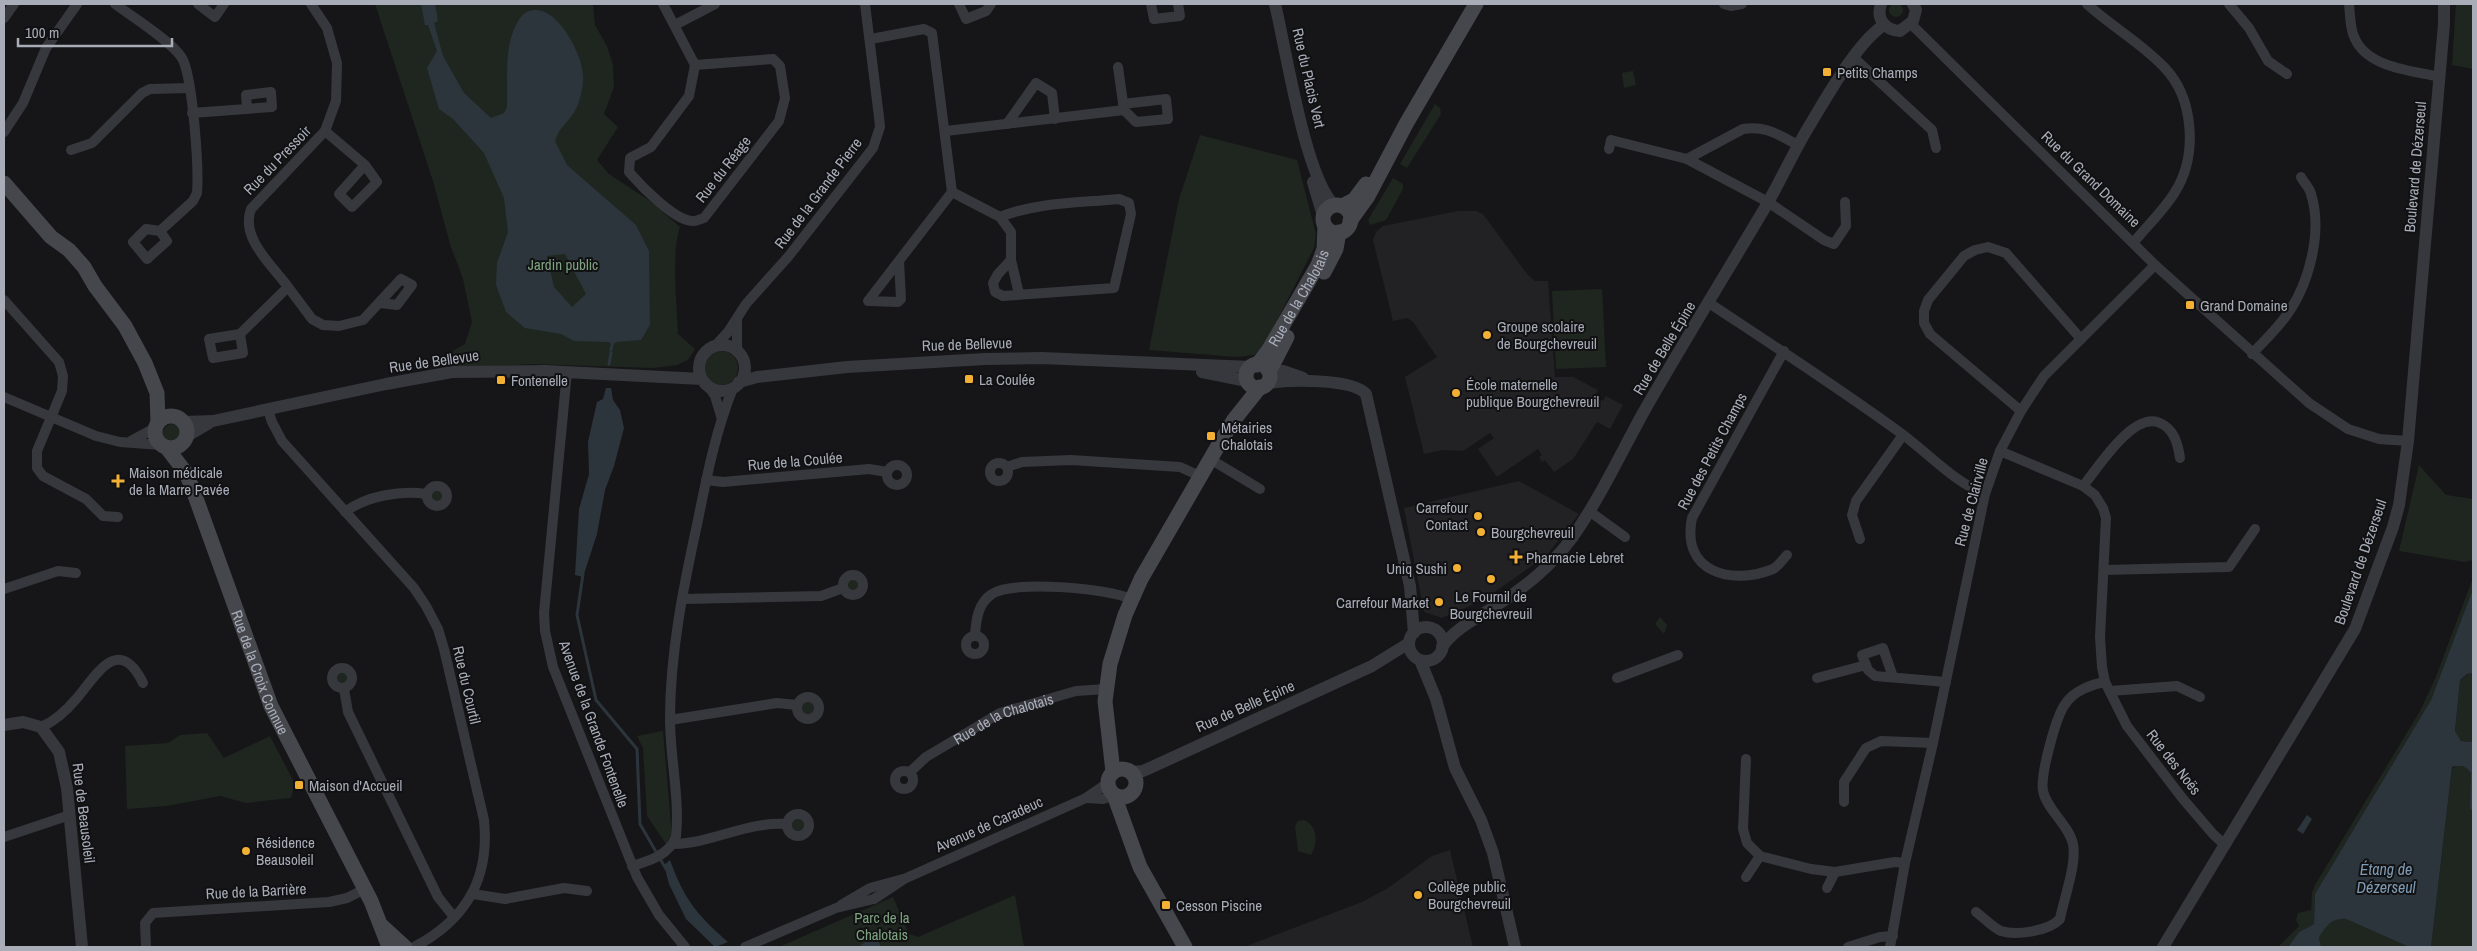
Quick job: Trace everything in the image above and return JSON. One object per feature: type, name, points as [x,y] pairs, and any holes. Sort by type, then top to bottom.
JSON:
[{"type":"main road","points":[[1331,213],[1331,231],[1339,232],[1346,228],[1365,202],[1406,124],[1476,4]]},
{"type":"main road","points":[[1331,213],[1354,200],[1361,192],[1406,124]]},
{"type":"main road","points":[[4,183],[51,237],[66,262],[82,278],[95,286],[125,326],[137,346],[157,393],[183,429]]},
{"type":"main road","points":[[1331,213],[1348,212],[1350,221]]},
{"type":"main road","name":"Rue de la Chalotais","points":[[1185,947],[1140,867],[1126,831],[1120,781],[1109,737],[1105,711],[1106,689],[1114,647],[1131,599],[1200,476],[1234,421],[1258,376],[1268,351],[1318,265],[1324,249],[1331,213]]},
{"type":"main road","name":"Rue de la Chalotais","points":[[1258,376],[1276,359],[1332,259],[1339,232]]},
{"type":"main road","points":[[157,393],[155,438],[164,447],[177,448],[183,429]]},
{"type":"main road","points":[[156,425],[166,417],[183,429]]},
{"type":"main road","name":"Rue de la Croix Connue","points":[[183,429],[186,474],[272,706],[350,864],[360,891]]},
{"type":"main road","name":"Rue de la Croix Connue","points":[[164,447],[186,474]]},
{"type":"main road","points":[[360,891],[377,918],[389,947]]},
{"type":"main road","points":[[377,918],[405,947]]},
{"type":"street","points":[[4,18],[14,4]]},
{"type":"street","points":[[4,132],[19,110],[46,48],[77,4]]},
{"type":"street","points":[[115,4],[163,40],[182,59],[189,88],[197,193],[192,201],[160,231]]},
{"type":"street","points":[[198,4],[215,17],[224,4]]},
{"type":"street","name":"Rue du Pressoir","points":[[311,4],[327,28],[337,63],[336,101],[326,131],[259,200],[249,215],[251,238],[312,319],[323,325],[339,326],[363,320],[381,303]]},
{"type":"street","points":[[663,4],[695,65]]},
{"type":"street","points":[[675,25],[715,4]]},
{"type":"street","name":"Rue de la Grande Pierre","points":[[715,346],[737,319],[746,304],[788,257],[872,148],[880,127],[871,39],[865,4]]},
{"type":"street","points":[[960,4],[966,19],[986,11],[991,4]]},
{"type":"street","points":[[1151,4],[1154,19],[1180,16],[1178,4]]},
{"type":"street","name":"Rue du Placis Vert","points":[[1276,4],[1311,159],[1331,213]]},
{"type":"street","points":[[1724,4],[1731,6],[1742,4]]},
{"type":"street","points":[[1881,4],[1879,15],[1884,25],[1900,31],[1911,24],[1915,16],[1913,4]]},
{"type":"street","points":[[2087,4],[2165,68],[2183,98],[2188,115],[2190,133],[2187,163],[2176,192],[2134,242]]},
{"type":"street","points":[[2229,4],[2249,28],[2268,61],[2287,74]]},
{"type":"street","points":[[2349,4],[2354,36],[2365,52],[2382,64],[2439,78]]},
{"type":"street","name":"Boulevard de Dézerseul","points":[[2163,947],[2355,629],[2393,527],[2399,505],[2408,441],[2444,4]]},
{"type":"street","name":"Rue du Grand Domaine","points":[[1911,24],[2134,242],[2155,265],[2252,354],[2309,403],[2348,429],[2378,439],[2408,441]]},
{"type":"street","name":"Rue de Belle Épine","points":[[1439,652],[1466,623],[1499,604],[1545,568],[1571,538],[1589,511],[1643,414],[1839,77],[1884,25]]},
{"type":"street","points":[[871,39],[924,29],[932,33],[946,131],[952,192],[899,262]]},
{"type":"street","points":[[1854,58],[1932,130],[1936,148]]},
{"type":"street","name":"Rue du Réage","points":[[773,59],[780,66],[785,98],[779,121],[704,218],[693,222],[682,218],[643,189],[629,172],[630,158],[651,147],[689,96],[695,65],[773,59]]},
{"type":"street","points":[[946,131],[1055,119],[1124,107],[1118,67]]},
{"type":"street","points":[[1007,124],[1036,83],[1052,93],[1055,119]]},
{"type":"street","points":[[71,150],[92,143],[142,92],[150,89],[189,88]]},
{"type":"street","points":[[4,118],[19,110]]},
{"type":"street","points":[[192,113],[247,110]]},
{"type":"street","points":[[1687,159],[1743,129],[1753,127],[1764,128],[1798,145]]},
{"type":"street","name":"Rue du Pressoir","points":[[326,131],[365,165]]},
{"type":"street","points":[[1608,149],[1610,140],[1687,159],[1768,202],[1824,240],[1834,244],[1846,226],[1845,202]]},
{"type":"street","points":[[2252,354],[2287,316],[2306,281],[2315,222],[2311,193],[2301,177]]},
{"type":"street","points":[[952,192],[1000,217],[1011,232],[1011,260],[1019,294]]},
{"type":"street","points":[[1000,217],[1017,210],[1042,206],[1119,199],[1129,203],[1131,214],[1114,288],[1003,296],[995,292],[993,283],[998,274],[1011,260]]},
{"type":"street","points":[[2021,411],[1930,334],[1924,323],[1924,311],[1928,300],[1964,256],[1976,250],[1988,248],[2006,253],[2081,339]]},
{"type":"street","name":"Rue de Clairville","points":[[1890,947],[1905,863],[1934,743],[1985,494],[2000,451],[2021,411],[2044,376],[2155,265]]},
{"type":"street","points":[[240,334],[288,287]]},
{"type":"street","points":[[4,300],[59,362],[63,376],[62,391],[36,451],[36,468],[43,476],[86,499],[103,516],[118,517]]},
{"type":"street","points":[[1709,303],[1784,351],[1903,435],[1971,489],[1985,494]]},
{"type":"street","points":[[674,844],[677,829],[670,720],[675,658],[683,599],[706,480],[721,416],[744,370],[740,356],[737,319]]},
{"type":"street","points":[[721,416],[715,396],[705,382],[699,365],[704,353],[715,346],[729,347],[740,356]]},
{"type":"street","name":"Rue des Petits Champs","points":[[1784,351],[1692,518],[1689,534],[1693,550],[1703,564],[1718,574],[1737,576],[1775,568],[1787,555]]},
{"type":"street","name":"Rue de Bellevue","points":[[740,356],[758,369],[777,374]]},
{"type":"street","name":"Rue de Bellevue","points":[[736,385],[777,374],[877,365],[1023,358],[1160,364],[1352,387],[1362,390],[1366,394],[1410,586]]},
{"type":"street","name":"Rue de Bellevue","points":[[664,378],[699,365]]},
{"type":"street","name":"Rue de Bellevue","points":[[183,429],[433,374],[496,370],[567,372],[705,382]]},
{"type":"street","name":"Avenue de la Grande Fontenelle","points":[[567,372],[544,613],[545,631],[553,667],[632,866],[648,899],[685,947]]},
{"type":"street","points":[[705,382],[720,390],[736,385]]},
{"type":"street","points":[[4,397],[96,436],[120,442],[164,447]]},
{"type":"street","name":"Rue du Courtil","points":[[268,410],[273,425],[282,441],[414,588],[438,629],[450,672],[484,820],[486,848],[473,894],[454,917],[432,937],[414,947]]},
{"type":"street","points":[[2083,486],[2130,430],[2142,422],[2156,421],[2168,427],[2178,444],[2180,458]]},
{"type":"street","points":[[130,442],[156,425]]},
{"type":"street","points":[[1860,539],[1852,515],[1856,501],[1903,435]]},
{"type":"street","name":"Rue des Noës","points":[[2000,451],[2083,486],[2095,495],[2103,508],[2106,518],[2100,637],[2102,667],[2108,686],[2127,726],[2183,799],[2225,845]]},
{"type":"street","points":[[1210,459],[1260,488]]},
{"type":"street","points":[[1007,467],[1022,462],[1071,460],[1180,467],[1200,476]]},
{"type":"street","name":"Rue de la Coulée","points":[[706,480],[723,482],[868,469],[887,472]]},
{"type":"street","points":[[345,512],[364,502],[406,492],[426,494]]},
{"type":"street","points":[[1589,511],[1625,537]]},
{"type":"street","points":[[2104,570],[2229,567],[2255,529]]},
{"type":"street","points":[[4,589],[58,571],[76,573]]},
{"type":"street","points":[[1410,586],[1431,629],[1439,635],[1436,699]]},
{"type":"street","points":[[1410,586],[1411,653],[1418,659],[1436,699],[1454,768],[1481,820],[1493,853],[1515,947]]},
{"type":"street","points":[[683,599],[821,596],[843,588]]},
{"type":"street","points":[[975,635],[981,606],[990,595],[1002,589],[1073,588],[1118,594],[1131,599]]},
{"type":"street","name":"Rue de Belle Épine","points":[[1431,629],[1466,623]]},
{"type":"street","points":[[1411,638],[1421,629],[1431,629]]},
{"type":"street","name":"Rue de Belle Épine","points":[[1120,781],[1372,666],[1411,638]]},
{"type":"street","points":[[1893,677],[1883,648],[1862,655],[1866,665],[1875,676],[1946,682]]},
{"type":"street","points":[[1418,659],[1428,661],[1439,652]]},
{"type":"street","points":[[1617,678],[1678,655]]},
{"type":"street","name":"Rue de Belle Épine","points":[[1372,666],[1418,659]]},
{"type":"street","points":[[4,725],[23,722],[41,727],[54,722],[77,698],[97,670],[108,663],[119,660],[136,668],[143,683]]},
{"type":"street","points":[[1817,678],[1866,665]]},
{"type":"street","points":[[1976,912],[2001,931],[2037,931],[2055,924],[2060,919],[2073,860],[2073,842],[2043,793],[2042,775],[2060,711],[2066,702],[2092,685],[2177,686],[2200,698]]},
{"type":"street","points":[[344,689],[348,712],[438,897],[454,917]]},
{"type":"street","name":"Rue de la Chalotais","points":[[910,772],[926,757],[1000,713],[1076,691],[1106,689]]},
{"type":"street","points":[[670,720],[777,703],[797,705]]},
{"type":"street","name":"Rue de Beausoleil","points":[[41,727],[59,752],[67,788],[82,947]]},
{"type":"street","points":[[1844,802],[1844,782],[1866,748],[1881,740],[1934,743]]},
{"type":"street","points":[[1746,759],[1743,829],[1747,843],[1760,856],[1810,869],[1835,872],[1895,862],[1905,863]]},
{"type":"street","name":"Avenue de Caradeuc","points":[[745,947],[836,908],[874,899],[904,879],[1086,798],[1103,799],[1120,781]]},
{"type":"street","points":[[4,836],[70,815]]},
{"type":"street","points":[[632,866],[653,860],[674,844],[703,841],[761,824],[787,824]]},
{"type":"street","points":[[1746,876],[1760,856]]},
{"type":"street","points":[[1827,888],[1835,872]]},
{"type":"street","points":[[473,894],[505,899],[564,888],[587,891]]},
{"type":"street","name":"Rue de la Barrière","points":[[146,947],[145,924],[148,917],[160,911],[329,902],[360,891]]},
{"type":"street","points":[[1848,947],[1880,937],[1893,936]]},
{"type":"shaded area","name":"Groupe scolaire de Bourgchevreuil","points":[[1458,211],[1476,211],[1483,214],[1527,274],[1535,281],[1548,281],[1555,377],[1573,377],[1598,390],[1594,396],[1603,401],[1606,396],[1623,405],[1610,429],[1597,422],[1573,459],[1554,472],[1545,460],[1542,462],[1539,457],[1542,455],[1538,449],[1497,477],[1478,449],[1494,438],[1490,433],[1463,451],[1443,450],[1424,454],[1405,377],[1437,357],[1413,322],[1407,318],[1393,321],[1373,240],[1376,232],[1383,226]]},
{"type":"shaded area","points":[[1519,481],[1579,514],[1546,556],[1483,600],[1442,618],[1424,612],[1404,508]]},
{"type":"shaded area","name":"Collège public Bourgchevreuil","points":[[1450,850],[1473,947],[1244,947],[1362,902],[1388,888],[1432,856]]},
{"type":"green space","points":[[1893,3],[1899,3],[1903,10],[1899,17],[1893,17],[1889,13],[1889,7]]},
{"type":"green space","name":"Jardin public","points":[[375,4],[593,4],[595,25],[607,46],[613,65],[614,87],[604,114],[618,127],[597,160],[609,174],[650,201],[680,227],[677,238],[675,265],[678,334],[695,349],[688,360],[677,365],[654,368],[530,364],[454,369],[453,351],[465,344],[472,322],[463,279],[450,244],[433,181]]},
{"type":"green space","points":[[2456,4],[2473,4],[2473,69],[2452,65]]},
{"type":"green space","points":[[1633,71],[1636,85],[1624,88],[1622,73]]},
{"type":"green space","points":[[1435,104],[1440,108],[1441,114],[1407,168],[1400,164]]},
{"type":"green space","points":[[1200,135],[1297,160],[1316,234],[1314,248],[1264,346],[1254,355],[1237,357],[1149,350],[1179,199]]},
{"type":"green space","points":[[1393,178],[1403,184],[1403,189],[1386,220],[1370,225],[1368,220]]},
{"type":"green space","points":[[1602,289],[1606,367],[1556,369],[1552,291]]},
{"type":"green space","points":[[721,351],[733,356],[738,368],[733,380],[721,385],[709,380],[704,368],[709,356]]},
{"type":"green space","points":[[172,424],[178,427],[181,433],[178,439],[172,442],[166,439],[163,433],[166,427]]},
{"type":"green space","points":[[2419,465],[2446,495],[2473,499],[2473,560],[2464,562],[2399,551]]},
{"type":"green space","points":[[435,490],[439,490],[443,496],[439,502],[435,502],[431,498],[431,494]]},
{"type":"green space","points":[[2473,578],[2473,589],[2431,700],[2315,894],[2314,924],[2299,932],[2288,947],[2278,947],[2299,926],[2296,920],[2298,913],[2311,910],[2312,893],[2315,885],[2420,711],[2435,679]]},
{"type":"green space","points":[[851,579],[855,579],[859,585],[855,591],[851,591],[847,587],[847,583]]},
{"type":"green space","points":[[1660,617],[1667,625],[1664,634],[1655,624]]},
{"type":"green space","points":[[340,672],[344,672],[348,678],[344,684],[340,684],[336,680],[336,676]]},
{"type":"green space","points":[[2473,673],[2473,739],[2471,742],[2461,741],[2455,731],[2460,680]]},
{"type":"green space","points":[[806,702],[810,702],[814,708],[810,714],[806,714],[802,710],[802,706]]},
{"type":"green space","points":[[663,731],[671,825],[671,835],[666,844],[647,816],[643,748],[637,736]]},
{"type":"green space","points":[[207,733],[224,758],[270,736],[295,784],[291,798],[246,803],[220,796],[167,806],[127,809],[125,746],[168,743],[180,735]]},
{"type":"green space","points":[[2460,765],[2468,768],[2472,773],[2473,947],[2431,947],[2452,768]]},
{"type":"green space","points":[[796,819],[800,819],[804,825],[800,831],[796,831],[792,827],[792,823]]},
{"type":"green space","points":[[1304,820],[1312,826],[1316,840],[1311,855],[1298,851],[1295,826],[1298,821]]},
{"type":"green space","name":"Parc de la Chalotais","points":[[1015,895],[1024,947],[779,947],[893,897],[909,934],[918,937]]},
{"type":"green space","points":[[2338,918],[2346,919],[2409,947],[2321,946],[2319,938],[2324,927]]},
{"type":"water","points":[[421,4],[435,4],[438,21],[434,23],[443,56],[464,93],[491,118],[504,113],[507,107],[507,61],[511,38],[522,16],[532,10],[545,12],[561,25],[568,35],[579,57],[582,67],[583,84],[576,109],[559,132],[555,141],[567,165],[636,225],[649,251],[650,325],[641,340],[616,342],[613,345],[608,342],[574,341],[561,334],[525,328],[506,312],[496,285],[497,263],[508,232],[504,198],[484,153],[453,119],[439,109],[427,68],[437,51],[428,25],[425,25]],"holes":[[[565,254],[586,294],[572,307],[554,287],[547,256]]]},
{"type":"water","points":[[606,388],[611,388],[613,400],[620,410],[624,428],[614,466],[605,490],[597,534],[583,577],[575,575],[579,509],[589,474],[588,442],[597,402],[603,399]]},
{"type":"water","name":"Étang de Dézerseul","points":[[2473,589],[2473,673],[2467,674],[2460,680],[2455,731],[2461,741],[2471,742],[2473,739],[2473,812],[2470,808],[2471,773],[2463,766],[2452,767],[2431,947],[2409,947],[2346,919],[2337,919],[2327,926],[2319,938],[2321,946],[2324,947],[2288,947],[2299,932],[2314,924],[2315,894],[2431,700]]},
{"type":"water","points":[[2307,815],[2312,819],[2303,834],[2297,830]]},
{"type":"water","points":[[670,860],[686,896],[693,906],[728,942],[715,947],[686,919],[669,884],[664,865]]},
{"type":"water","points":[[871,937],[879,942],[881,947],[859,947]]},
{"type":"waterway","points":[[611,350],[612,345]]},
{"type":"waterway","points":[[609,364],[611,353]]},
{"type":"waterway","points":[[583,574],[577,615],[596,700],[637,749],[640,824],[666,869]]},
{"type":"place","name":"Petits Champs","points":[[1827,72]]},
{"type":"place","name":"Grand Domaine","points":[[2190,305]]},
{"type":"place","name":"Groupe scolaire de Bourgchevreuil","points":[[1487,335]]},
{"type":"place","name":"La Coulée","points":[[969,379]]},
{"type":"place","name":"Fontenelle","points":[[501,380]]},
{"type":"place","name":"École maternelle publique Bourgchevreuil","points":[[1456,393]]},
{"type":"place","name":"Métairies Chalotais","points":[[1211,436]]},
{"type":"place","name":"Maison médicale de la Marre Pavée","points":[[118,481]]},
{"type":"place","name":"Carrefour Contact","points":[[1478,516]]},
{"type":"place","name":"Bourgchevreuil","points":[[1481,532]]},
{"type":"place","name":"Pharmacie Lebret","points":[[1516,557]]},
{"type":"place","name":"Uniq Sushi","points":[[1457,568]]},
{"type":"place","name":"Le Fournil de Bourgchevreuil","points":[[1491,579]]},
{"type":"place","name":"Carrefour Market","points":[[1439,602]]},
{"type":"place","name":"Maison d'Accueil","points":[[299,785]]},
{"type":"place","name":"Résidence Beausoleil","points":[[246,851]]},
{"type":"place","name":"Collège public Bourgchevreuil","points":[[1418,895]]},
{"type":"place","name":"Cesson Piscine","points":[[1166,905]]}]
